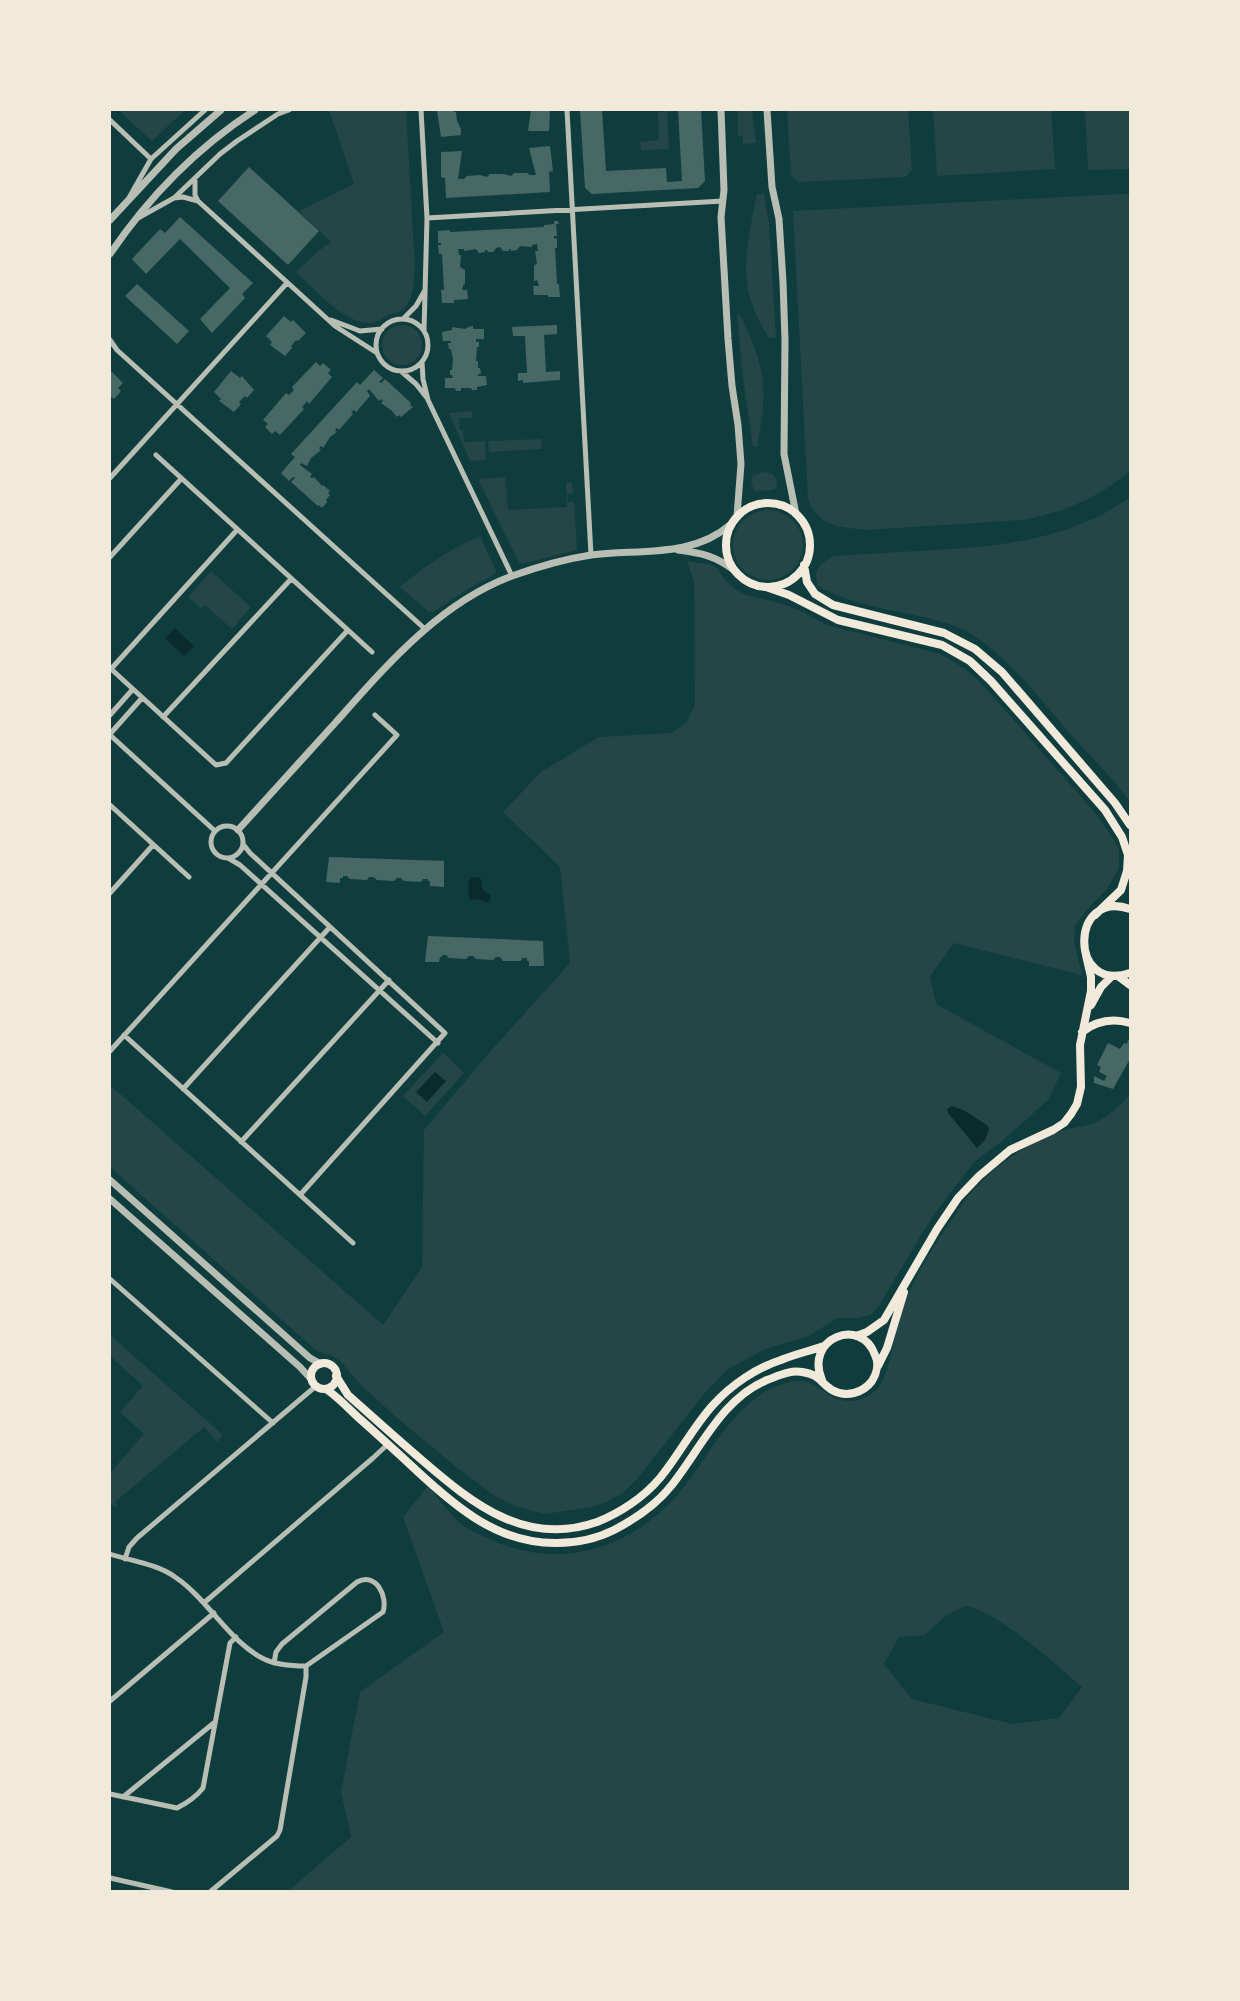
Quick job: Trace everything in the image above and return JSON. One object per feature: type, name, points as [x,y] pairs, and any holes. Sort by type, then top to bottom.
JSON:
[{"type":"main road","points":[[766,587],[788,582],[804,565],[810,549],[809,536],[804,524],[796,514],[785,506],[772,503],[753,506],[737,516],[730,525],[726,536],[728,560],[743,579],[754,584],[789,595],[838,620],[942,645],[970,662],[991,681],[1105,810],[1122,837],[1128,855],[1127,871],[1121,890],[1089,921],[1083,938],[1091,984],[1082,1032],[1081,1088],[1077,1104],[1064,1123],[1010,1150],[979,1176],[958,1198],[937,1229],[908,1278],[884,1320],[867,1332],[856,1336],[838,1336],[824,1346],[780,1360],[732,1387],[713,1405],[659,1479],[627,1507],[592,1524],[550,1529],[518,1524],[503,1518],[456,1489],[348,1395],[333,1367],[321,1364],[312,1370],[313,1383],[326,1389],[447,1499],[481,1523],[511,1537],[532,1542],[567,1543],[612,1531],[634,1519],[655,1503],[723,1414],[739,1398],[761,1383],[798,1371],[812,1374],[831,1389],[841,1393],[851,1394],[869,1385],[875,1377],[886,1348],[908,1278]]},
{"type":"main road","points":[[804,565],[807,582],[815,594],[833,605],[944,633],[975,649],[1002,672],[1115,803],[1131,825]]},
{"type":"main road","points":[[1095,915],[1111,907],[1131,909]]},
{"type":"main road","points":[[1086,955],[1097,969],[1131,985]]},
{"type":"main road","points":[[1088,1009],[1101,987],[1115,976],[1131,973]]},
{"type":"main road","points":[[1082,1032],[1089,1026],[1101,1022],[1131,1023]]},
{"type":"main road","points":[[856,1336],[865,1340],[872,1348],[877,1367]]},
{"type":"main road","points":[[822,1380],[818,1363],[824,1346]]},
{"type":"main road","points":[[326,1389],[334,1384],[336,1376]]},
{"type":"street","points":[[129,199],[151,159],[205,110]]},
{"type":"street","points":[[110,220],[176,149],[221,110]]},
{"type":"street","points":[[110,254],[134,220],[203,147],[255,110]]},
{"type":"street","points":[[134,220],[174,198],[220,154],[278,114],[289,110]]},
{"type":"street","points":[[421,110],[427,218],[423,319],[428,347],[422,362],[428,400]]},
{"type":"street","points":[[567,110],[591,555]]},
{"type":"street","points":[[721,110],[724,190],[721,217],[728,339],[741,464],[737,516]]},
{"type":"street","points":[[767,110],[772,187],[779,219],[786,340],[784,454],[796,514]]},
{"type":"street","points":[[110,120],[151,159]]},
{"type":"street","points":[[195,180],[195,195],[198,201],[336,326],[377,353]]},
{"type":"street","points":[[174,198],[183,197],[198,201]]},
{"type":"street","points":[[427,218],[723,201]]},
{"type":"street","points":[[110,478],[287,283]]},
{"type":"street","points":[[403,319],[416,306],[426,288]]},
{"type":"street","points":[[329,319],[360,331],[382,329]]},
{"type":"street","points":[[424,331],[415,322],[395,320],[382,329],[376,340],[377,353],[382,363],[402,372],[416,384],[428,400],[512,576]]},
{"type":"street","points":[[110,340],[117,350],[425,629]]},
{"type":"street","points":[[110,346],[117,350]]},
{"type":"street","points":[[402,372],[413,369],[422,362]]},
{"type":"street","points":[[156,455],[372,652]]},
{"type":"street","points":[[110,557],[181,479]]},
{"type":"street","points":[[238,830],[376,678],[425,629],[475,595],[512,576],[555,563],[591,555],[672,549],[702,543],[730,525]]},
{"type":"street","points":[[237,530],[110,668],[216,765],[226,763],[348,630]]},
{"type":"street","points":[[672,549],[710,555],[720,559],[734,570]]},
{"type":"street","points":[[163,717],[291,579]]},
{"type":"street","points":[[110,715],[133,689]]},
{"type":"street","points":[[142,698],[111,738],[215,831]]},
{"type":"street","points":[[110,1051],[397,735],[375,715]]},
{"type":"street","points":[[110,805],[189,877]]},
{"type":"street","points":[[228,858],[238,854],[243,839],[234,827],[224,826],[215,831],[211,841],[218,855],[240,864],[438,1043]]},
{"type":"street","points":[[243,844],[250,853],[444,1031],[444,1036],[438,1043],[300,1195]]},
{"type":"street","points":[[110,893],[153,845]]},
{"type":"street","points":[[183,1089],[330,927]]},
{"type":"street","points":[[242,1142],[388,980]]},
{"type":"street","points":[[124,1035],[353,1243]]},
{"type":"street","points":[[110,1180],[310,1358],[321,1364]]},
{"type":"street","points":[[110,1199],[300,1367],[313,1383],[273,1423],[138,1538],[129,1547],[125,1558]]},
{"type":"street","points":[[110,1279],[273,1423]]},
{"type":"street","points":[[205,1602],[388,1444]]},
{"type":"street","points":[[110,1554],[164,1571],[184,1583],[205,1602],[236,1637],[256,1654],[274,1663],[306,1666],[382,1612],[384,1607],[382,1592],[374,1581],[363,1579],[349,1589],[282,1644],[276,1652],[274,1663]]},
{"type":"street","points":[[110,1701],[214,1613]]},
{"type":"street","points":[[110,1794],[177,1808],[196,1796],[203,1788],[230,1643],[236,1637]]},
{"type":"street","points":[[210,1892],[277,1836],[280,1830],[306,1666]]},
{"type":"street","points":[[123,1797],[215,1722]]},
{"type":"street","points":[[110,1878],[172,1892]]},
{"type":"shaded area","points":[[118,110],[185,110],[152,141]]},
{"type":"shaded area","points":[[329,110],[406,110],[415,271],[413,287],[406,307],[377,322],[352,319],[331,305],[296,272],[331,242],[299,211],[354,184]]},
{"type":"shaded area","points":[[738,110],[752,110],[756,143],[743,144],[743,136],[738,136]]},
{"type":"shaded area","points":[[787,110],[908,110],[912,170],[905,177],[799,182],[791,176]]},
{"type":"shaded area","points":[[933,110],[1051,110],[1055,169],[937,176]]},
{"type":"shaded area","points":[[1085,110],[1130,110],[1130,169],[1088,170]]},
{"type":"shaded area","points":[[667,111],[669,149],[641,150],[640,142],[659,140],[658,112]]},
{"type":"shaded area","points":[[757,194],[764,194],[769,223],[776,338],[769,338],[758,319],[747,284],[747,250]]},
{"type":"shaded area","points":[[1130,194],[1130,471],[1093,497],[1066,509],[1021,520],[865,530],[838,526],[823,520],[808,498],[793,211]]},
{"type":"shaded area","points":[[737,315],[740,315],[749,333],[760,365],[763,410],[757,447],[753,447]]},
{"type":"shaded area","points":[[402,325],[410,326],[416,331],[421,337],[421,353],[416,359],[410,364],[402,365],[394,364],[388,359],[383,353],[382,345],[383,337],[388,331],[394,326]]},
{"type":"shaded area","points":[[472,411],[472,418],[459,418],[460,430],[463,430],[464,442],[485,441],[486,460],[470,461],[449,413]]},
{"type":"shaded area","points":[[541,439],[542,449],[489,452],[488,441]]},
{"type":"shaded area","points":[[765,472],[775,476],[777,487],[774,490],[755,491],[751,483],[753,475]]},
{"type":"shaded area","points":[[505,477],[508,510],[567,507],[566,483],[572,483],[573,493],[567,494],[568,502],[574,502],[577,550],[519,563],[478,479]]},
{"type":"shaded area","points":[[1130,497],[1130,802],[1017,672],[984,643],[949,624],[849,600],[818,586],[816,576],[818,568],[833,556],[1011,543],[1061,531],[1085,522]]},
{"type":"shaded area","points":[[775,510],[788,516],[797,525],[801,531],[803,545],[801,559],[793,570],[782,578],[761,580],[743,570],[735,559],[733,538],[743,520],[754,512]]},
{"type":"shaded area","points":[[480,536],[496,571],[493,575],[433,612],[429,612],[400,587],[438,558]]},
{"type":"shaded area","points":[[687,561],[712,565],[735,589],[746,595],[799,610],[827,625],[940,654],[964,668],[982,684],[1097,815],[1119,848],[1119,868],[1107,889],[1086,910],[1075,926],[1074,942],[1082,975],[954,943],[930,976],[936,1004],[1061,1073],[1048,1100],[1002,1141],[975,1161],[932,1217],[878,1307],[870,1315],[857,1318],[837,1318],[809,1336],[765,1349],[727,1370],[704,1394],[637,1479],[623,1493],[591,1507],[545,1514],[515,1506],[495,1496],[455,1466],[361,1385],[340,1361],[317,1351],[110,1167],[110,1085],[383,1325],[422,1267],[424,1130],[570,963],[560,867],[503,812],[541,772],[599,737],[671,733],[686,723],[695,705],[694,581]]},
{"type":"shaded area","points":[[211,571],[251,607],[232,629],[205,605],[201,608],[188,597]]},
{"type":"shaded area","points":[[175,628],[194,646],[184,656],[165,638]]},
{"type":"shaded area","points":[[472,877],[481,879],[482,889],[491,896],[489,902],[469,898],[468,883]]},
{"type":"shaded area","points":[[443,1053],[464,1073],[425,1116],[403,1096]]},
{"type":"shaded area","points":[[435,1072],[446,1081],[427,1102],[416,1092]]},
{"type":"shaded area","points":[[1130,1094],[1130,1891],[287,1892],[351,1837],[341,1792],[360,1692],[444,1632],[403,1517],[428,1486],[463,1525],[489,1539],[513,1548],[537,1553],[561,1554],[585,1551],[630,1534],[670,1503],[724,1431],[748,1405],[763,1393],[781,1385],[800,1381],[808,1382],[841,1400],[862,1399],[875,1392],[886,1373],[897,1329],[913,1284],[939,1239],[973,1190],[995,1169],[1028,1146],[1064,1130],[1094,1123]],"holes":[[[965,1606],[978,1610],[1026,1640],[1082,1687],[1059,1718],[1012,1724],[912,1699],[884,1664],[899,1637],[925,1635],[945,1616]]]},
{"type":"shaded area","points":[[952,1106],[965,1111],[988,1126],[989,1130],[985,1140],[977,1148],[948,1113],[947,1109]]},
{"type":"shaded area","points":[[110,1335],[223,1435],[217,1442],[204,1427],[115,1502],[118,1506],[115,1508],[110,1503],[110,1473],[144,1434],[120,1412],[143,1386],[110,1356]]},
{"type":"building","points":[[531,110],[550,110],[549,131],[528,131]]},
{"type":"building","points":[[580,110],[602,110],[606,171],[666,168],[667,182],[682,181],[678,110],[701,110],[705,181],[698,188],[592,194],[585,188]]},
{"type":"building","points":[[437,111],[456,112],[461,135],[441,137]]},
{"type":"building","points":[[550,146],[553,171],[549,172],[550,192],[446,198],[445,178],[441,177],[441,152],[462,151],[458,179],[464,179],[467,176],[487,177],[490,174],[511,176],[514,173],[527,173],[536,175],[529,148]]},
{"type":"building","points":[[249,167],[319,231],[288,265],[218,201]]},
{"type":"building","points":[[180,217],[253,283],[242,294],[245,298],[212,333],[200,319],[230,288],[180,239],[146,274],[132,259],[160,229],[165,233]]},
{"type":"building","points":[[554,221],[558,221],[559,224],[556,224],[557,236],[554,236],[554,239],[557,238],[557,248],[555,248],[560,297],[534,295],[533,286],[539,286],[537,280],[534,281],[537,244],[532,247],[520,246],[517,250],[511,251],[509,249],[509,251],[503,251],[500,247],[493,252],[485,250],[479,253],[476,249],[464,251],[464,249],[458,249],[461,255],[460,267],[465,270],[465,284],[462,290],[467,290],[468,299],[454,300],[454,303],[442,303],[441,290],[444,290],[442,254],[439,254],[438,245],[441,243],[438,243],[438,231],[544,227],[544,225],[554,224]]},
{"type":"building","points":[[137,284],[189,331],[177,344],[125,296]]},
{"type":"building","points":[[284,316],[291,322],[293,320],[306,333],[298,341],[296,340],[285,356],[270,345],[272,342],[266,336]]},
{"type":"building","points":[[557,325],[557,334],[544,335],[546,372],[560,371],[560,380],[523,383],[523,380],[518,381],[518,373],[527,373],[525,336],[513,336],[512,327]]},
{"type":"building","points":[[473,326],[473,329],[484,329],[484,339],[476,339],[479,347],[477,347],[476,361],[478,361],[481,374],[478,376],[486,376],[487,385],[477,387],[477,390],[461,388],[461,391],[456,391],[455,388],[445,388],[445,378],[453,378],[450,370],[452,370],[453,359],[448,343],[451,341],[443,341],[442,332],[452,330],[452,327],[465,329]]},
{"type":"building","points":[[316,362],[320,366],[323,363],[331,370],[328,373],[332,377],[309,404],[307,401],[302,407],[304,409],[280,435],[275,431],[272,434],[265,427],[268,424],[263,420],[286,393],[289,395],[294,390],[292,387]]},
{"type":"building","points":[[110,370],[123,383],[118,388],[121,391],[114,399],[110,396]]},
{"type":"building","points":[[374,370],[383,378],[379,382],[385,379],[413,407],[401,417],[399,415],[397,417],[369,389],[367,391],[370,396],[356,412],[354,410],[351,412],[353,414],[339,430],[337,428],[335,430],[337,432],[330,437],[323,448],[321,446],[319,448],[321,450],[311,458],[307,466],[301,463],[300,465],[312,474],[310,477],[314,477],[330,491],[327,502],[322,508],[291,482],[295,478],[289,481],[281,473],[295,457],[291,454],[357,382],[360,385]]},
{"type":"building","points":[[231,371],[240,378],[242,376],[254,390],[247,398],[245,396],[239,402],[241,404],[234,412],[219,401],[221,399],[214,392]]},
{"type":"building","points":[[329,857],[444,861],[444,887],[430,886],[428,879],[423,879],[421,882],[404,881],[401,878],[394,881],[377,880],[374,877],[369,877],[367,880],[350,879],[343,876],[340,878],[340,883],[326,882]]},
{"type":"building","points":[[428,936],[543,941],[544,966],[529,966],[527,958],[520,961],[503,961],[500,957],[493,960],[476,959],[469,956],[466,959],[449,958],[446,955],[440,957],[439,962],[425,962]]},
{"type":"building","points":[[1128,1040],[1130,1041],[1130,1059],[1113,1089],[1094,1083],[1094,1076],[1104,1081],[1107,1076],[1099,1072],[1101,1067],[1097,1065],[1108,1043],[1120,1049],[1124,1043],[1127,1044]]}]
